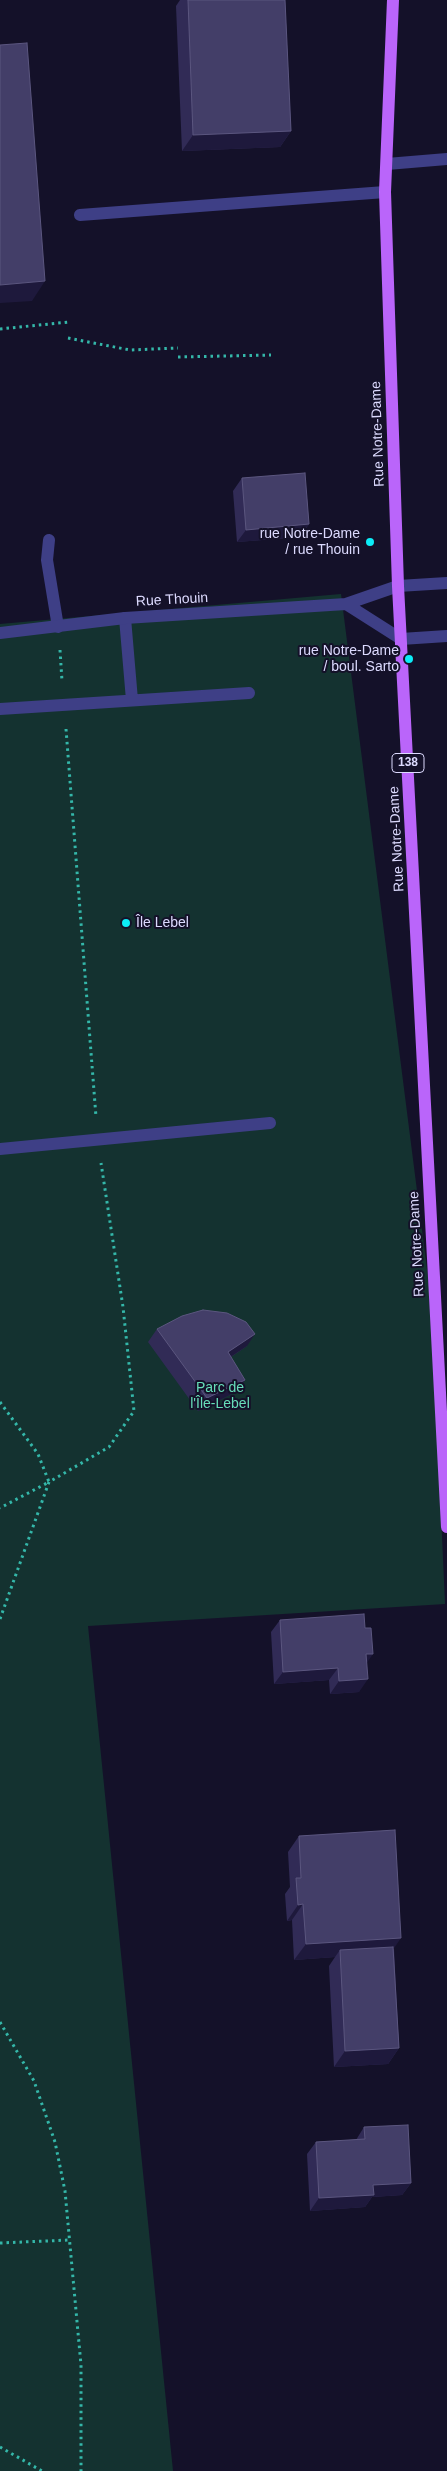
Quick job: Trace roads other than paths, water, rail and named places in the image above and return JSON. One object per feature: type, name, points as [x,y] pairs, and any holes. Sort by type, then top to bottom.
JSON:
[{"type":"main road","name":"Rue Notre-Dame","points":[[393,0],[385,192],[398,586],[442,1348],[447,1527]]},
{"type":"street","points":[[387,164],[447,159]]},
{"type":"street","points":[[80,215],[385,192]]},
{"type":"street","points":[[49,540],[47,560],[58,627]]},
{"type":"street","name":"Rue Thouin","points":[[0,633],[125,618],[346,604],[398,586],[447,583]]},
{"type":"street","points":[[346,604],[402,639],[447,636]]},
{"type":"street","points":[[125,618],[132,700]]},
{"type":"street","points":[[0,709],[249,693]]},
{"type":"street","points":[[0,1149],[270,1122]]},
{"type":"place","name":"rue Notre-Dame / rue Thouin","points":[[370,542]]},
{"type":"place","name":"rue Notre-Dame / boul. Sarto","points":[[409,659]]},
{"type":"place","name":"Île Lebel","points":[[126,923]]},
{"type":"park label","name":"Parc de l'Île-Lebel","points":[[220,1396]]}]
